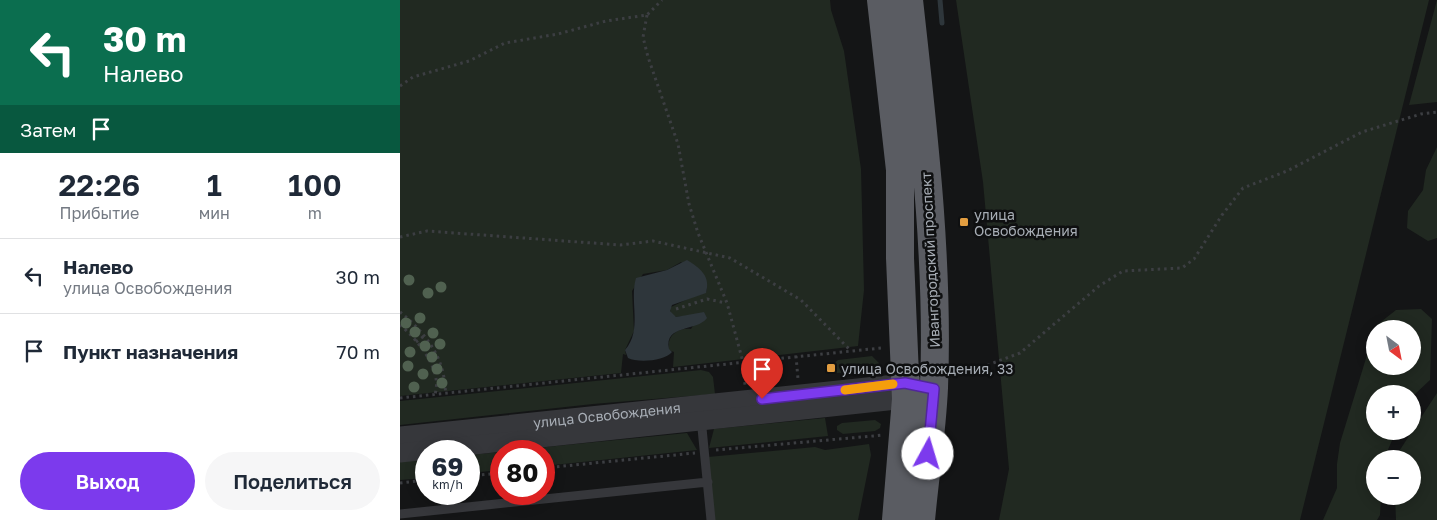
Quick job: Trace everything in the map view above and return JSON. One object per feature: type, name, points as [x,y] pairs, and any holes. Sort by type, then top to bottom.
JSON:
[{"type":"highway","name":"Ивангородский проспект","points":[[881,0],[900,170],[900,258],[906,391],[896,520]]},
{"type":"highway","name":"Ивангородский проспект","points":[[909,0],[934,286],[934,389],[921,520]]},
{"type":"street","name":"улица Освобождения","points":[[400,453],[700,414],[934,389]]},
{"type":"street","name":"улица Освобождения","points":[[400,436],[700,414]]},
{"type":"lane","points":[[700,414],[711,520]]},
{"type":"lane","points":[[400,514],[708,482]]},
{"type":"path","points":[[662,0],[647,15],[643,36],[648,57],[678,144],[689,204],[704,253],[727,303],[743,362],[745,385]]},
{"type":"path","points":[[400,86],[413,77],[469,61],[506,43],[558,34],[606,21],[647,15]]},
{"type":"path","points":[[955,368],[985,366],[1020,353],[1099,286],[1123,271],[1182,268],[1194,259],[1222,215],[1243,188],[1287,171],[1362,132],[1420,114],[1437,112]]},
{"type":"path","points":[[400,237],[427,231],[620,245],[652,241],[730,258],[801,300],[851,351]]},
{"type":"path","points":[[676,309],[707,299],[727,303]]},
{"type":"path","points":[[400,312],[424,336],[439,360],[446,394]]},
{"type":"path","points":[[400,325],[416,342],[433,371],[436,380],[435,395]]},
{"type":"path","points":[[416,342],[424,336]]},
{"type":"path","points":[[400,398],[881,348]]},
{"type":"path","points":[[796,356],[798,379]]},
{"type":"path","points":[[770,359],[772,382]]},
{"type":"path","points":[[400,483],[415,481]]},
{"type":"shaded area","points":[[400,0],[830,0],[831,10],[844,51],[861,169],[864,290],[858,346],[673,367],[674,352],[669,350],[671,337],[682,329],[691,329],[700,314],[676,317],[672,315],[669,308],[706,292],[707,289],[681,262],[667,270],[643,274],[632,291],[634,331],[625,350],[626,355],[623,354],[621,373],[400,396]]},
{"type":"shaded area","points":[[956,0],[1429,0],[1300,520],[999,520],[1009,469],[983,182]]},
{"type":"shaded area","points":[[1437,0],[1437,102],[1409,105]]},
{"type":"shaded area","points":[[1437,147],[1437,238],[1428,241],[1407,228],[1408,211],[1423,190],[1426,170]]},
{"type":"shaded area","points":[[687,260],[700,269],[706,277],[706,293],[672,305],[670,311],[676,317],[704,312],[707,318],[671,336],[669,349],[672,352],[669,355],[651,360],[632,360],[628,358],[625,350],[630,342],[635,324],[634,287],[636,278],[667,270]]},
{"type":"shaded area","points":[[1421,309],[1432,319],[1430,380],[1421,388],[1421,385],[1366,385],[1366,440],[1392,440],[1388,450],[1366,450],[1366,505],[1381,505],[1380,515],[1377,520],[1323,520],[1337,488],[1337,464],[1340,443],[1366,358],[1366,375],[1421,375],[1421,320],[1383,320],[1396,310]]},
{"type":"shaded area","points":[[872,356],[879,363],[878,368],[874,371],[837,373],[833,369],[833,364],[838,360]]},
{"type":"shaded area","points":[[701,370],[709,372],[713,377],[715,394],[593,404],[400,425],[400,401]]},
{"type":"shaded area","points":[[1437,393],[1437,520],[1396,520],[1395,505],[1421,505],[1421,450],[1400,450],[1406,440],[1421,440],[1421,418]]},
{"type":"shaded area","points":[[825,418],[828,436],[709,448],[714,429]]},
{"type":"shaded area","points":[[875,420],[881,424],[880,428],[875,431],[843,434],[837,430],[837,426],[842,423]]},
{"type":"shaded area","points":[[687,433],[697,450],[555,465],[555,446]]},
{"type":"shaded area","points":[[869,444],[871,455],[858,520],[714,520],[708,457],[815,447],[825,450]]},
{"type":"shaded area","points":[[490,453],[490,471],[480,472],[480,454]]},
{"type":"shaded area","points":[[415,460],[415,479],[400,480],[400,462]]},
{"type":"waterway","points":[[940,0],[942,23]]},
{"type":"slow traffic","points":[[845,390],[893,384]]},
{"type":"place","name":"улица Освобождения","points":[[964,222]]},
{"type":"place","name":"улица Освобождения, 33","points":[[831,368]]},
{"type":"route","points":[[762,399],[905,383],[934,389],[928,454]]}]
